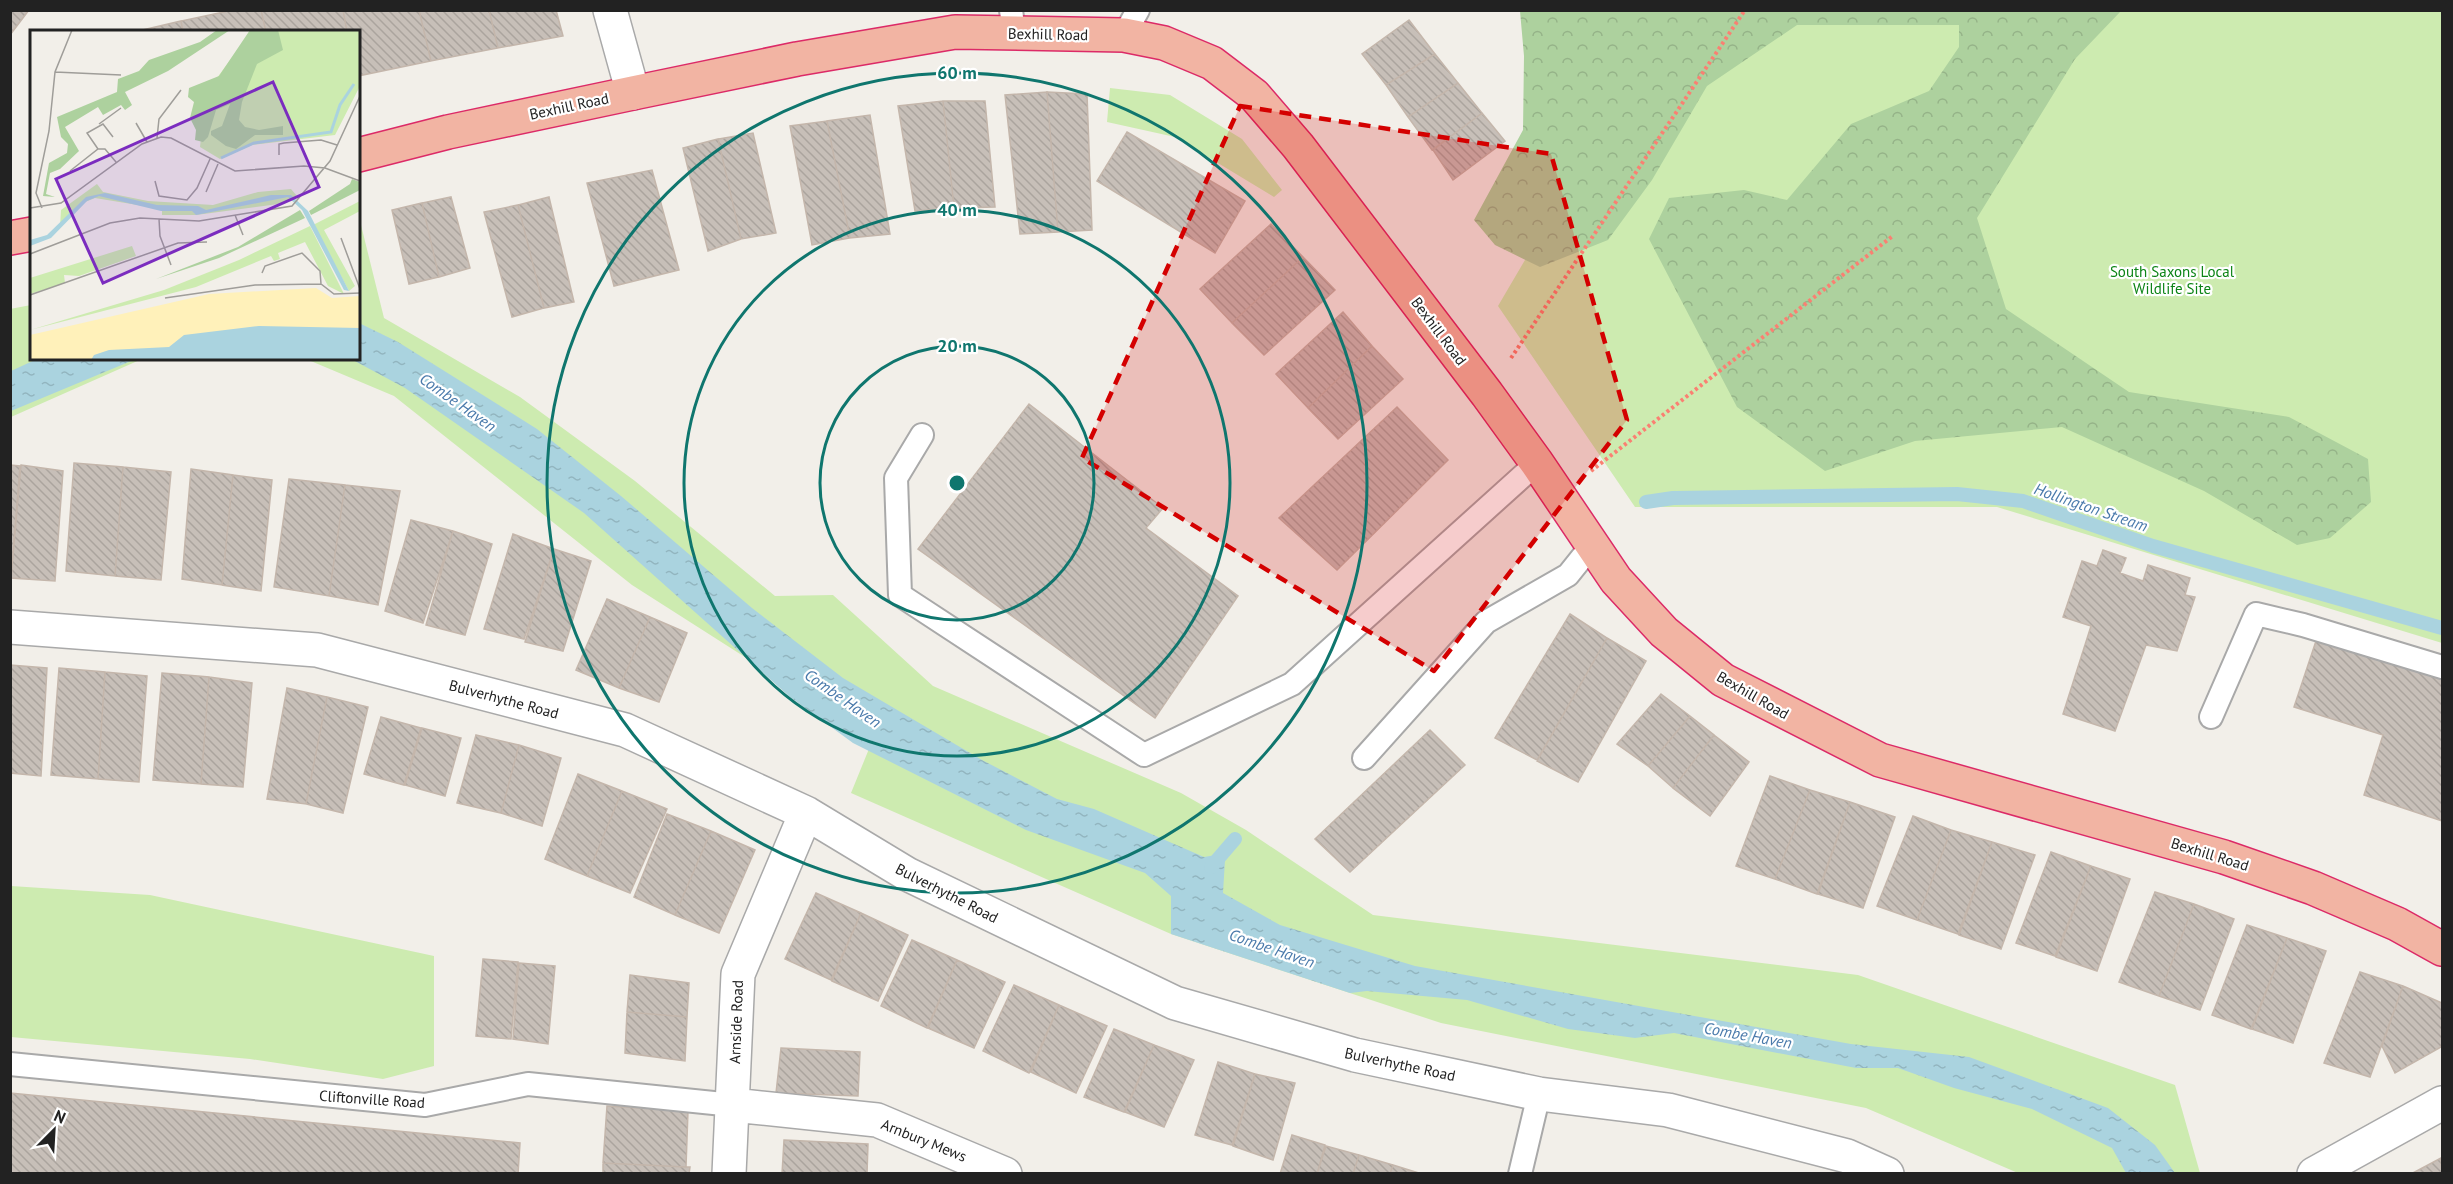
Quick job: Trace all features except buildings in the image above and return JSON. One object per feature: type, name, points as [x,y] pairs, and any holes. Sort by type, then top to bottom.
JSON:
[{"type":"highway","name":"Bexhill Road","points":[[360,154],[448,132],[797,59],[1012,22],[1131,23],[1164,43],[1212,63],[1254,95],[1298,146],[1487,394],[1616,580],[1664,632],[1723,680],[1870,755],[2224,857],[2313,888],[2397,924],[2442,949]]},
{"type":"highway","points":[[10,238],[30,234]]},
{"type":"street","points":[[610,10],[633,93]]},
{"type":"street","name":"Bulverhythe Road","points":[[10,627],[317,650],[625,730],[806,813],[907,874],[1175,1003],[1354,1055],[1539,1094],[1668,1110],[1847,1156],[1887,1173]]},
{"type":"street","name":"Arnside Road","points":[[729,1173],[738,974],[806,813]]},
{"type":"street","points":[[2314,1173],[2442,1103]]},
{"type":"street","name":"Arnbury Mews","points":[[733,1105],[877,1120],[1005,1173]]},
{"type":"lane","points":[[922,435],[896,478],[900,595],[1144,756],[1292,684],[1537,463]]},
{"type":"lane","points":[[1364,758],[1486,622],[1568,575],[1592,545]]},
{"type":"lane","points":[[2211,717],[2256,614],[2303,625],[2442,667]]},
{"type":"lane","name":"Cliftonville Road","points":[[10,1064],[425,1105],[528,1084],[733,1105]]},
{"type":"lane","points":[[1520,1173],[1539,1094]]},
{"type":"path","points":[[1487,394],[1745,10]]},
{"type":"path","points":[[1559,496],[1894,235]]},
{"type":"highlighted area","points":[[1240,106],[1551,154],[1627,420],[1434,671],[1082,458]]},
{"type":"green space","points":[[1520,11],[2121,11],[2075,59],[1977,218],[2006,309],[2129,392],[2289,417],[2368,459],[2371,502],[2330,538],[2297,545],[2204,491],[2062,427],[1915,441],[1825,471],[1737,407],[1649,239],[1669,198],[1744,190],[1787,200],[1851,124],[1929,91],[1959,47],[1959,25],[1797,25],[1707,86],[1652,180],[1608,240],[1540,267],[1495,245],[1474,220],[1523,130],[1524,56]]},
{"type":"green space","name":"South Saxons Local Wildlife Site","points":[[1671,11],[2442,11],[2442,643],[1997,507],[1635,507],[1498,306]]},
{"type":"green space","points":[[1110,88],[1170,95],[1242,139],[1282,190],[1274,197],[1175,137],[1107,122]]},
{"type":"green space","points":[[360,225],[384,318],[520,397],[635,481],[775,596],[833,595],[933,686],[1181,793],[1246,830],[1373,915],[1858,975],[2175,1085],[2200,1173],[2018,1173],[1866,1108],[1441,1023],[1171,934],[851,793],[873,739],[632,585],[394,396],[308,360],[360,360]]},
{"type":"green space","points":[[30,305],[30,360],[140,360],[11,417],[10,309]]},
{"type":"green space","points":[[11,886],[150,895],[434,956],[434,1066],[383,1079],[250,1059],[11,1037]]},
{"type":"water","name":"Combe Haven","points":[[360,323],[398,342],[537,429],[621,496],[752,608],[843,678],[982,760],[1057,799],[1094,809],[1204,857],[1222,854],[1225,860],[1223,893],[1280,925],[1415,966],[1851,1044],[1969,1057],[2108,1108],[2155,1145],[2175,1173],[2126,1173],[2112,1148],[2032,1109],[1954,1088],[1898,1068],[1856,1068],[1674,1033],[1635,1038],[1568,1029],[1467,1000],[1367,991],[1350,993],[1171,934],[1171,896],[1145,873],[1026,830],[853,743],[790,697],[584,513],[405,388],[353,360],[360,360]]},
{"type":"water","points":[[35,360],[134,360],[11,411],[11,371]]},
{"type":"waterway","name":"Hollington Stream","points":[[1646,502],[1673,498],[1957,494],[2023,501],[2153,546],[2442,628]]},
{"type":"waterway","name":"Hollington Stream","points":[[1211,867],[1235,839]]}]
